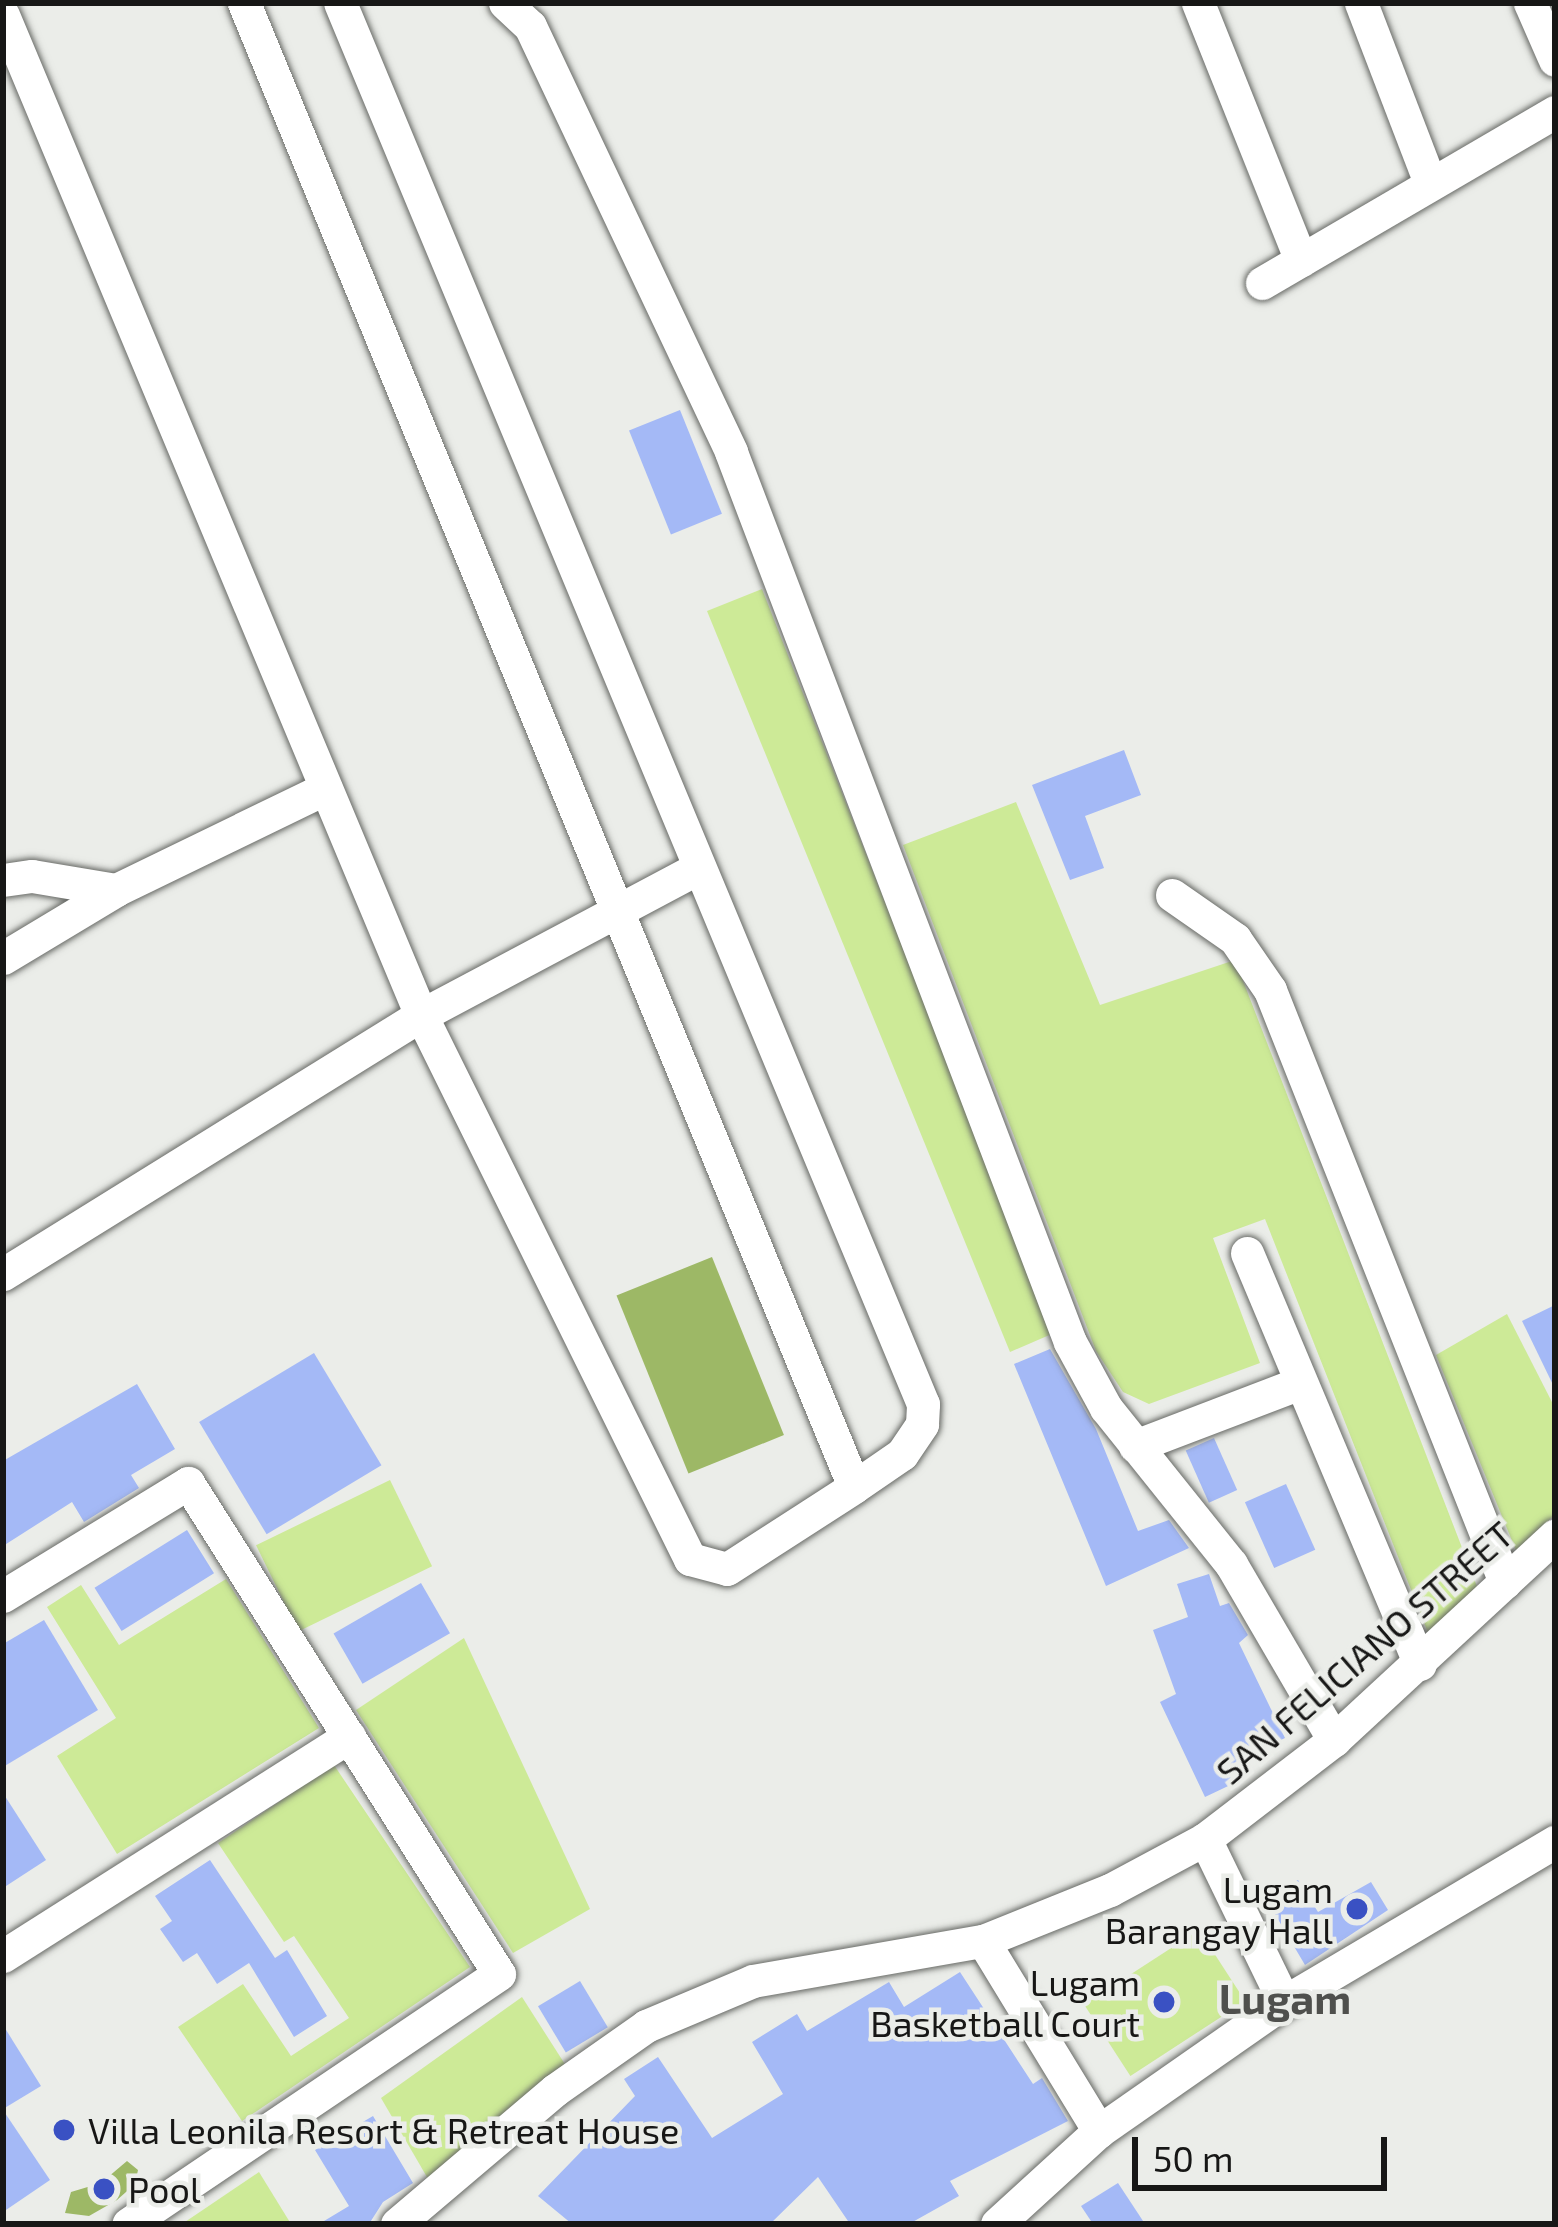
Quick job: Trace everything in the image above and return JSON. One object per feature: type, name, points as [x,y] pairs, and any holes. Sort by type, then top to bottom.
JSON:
[{"type":"street","points":[[244,3],[854,1487]]},
{"type":"street","points":[[3,15],[12,61],[421,1015],[690,1558],[727,1569],[902,1454],[922,1424],[923,1404],[340,3]]},
{"type":"street","points":[[1198,3],[1301,260]]},
{"type":"street","points":[[1360,3],[1430,184]]},
{"type":"street","points":[[1530,3],[1555,60]]},
{"type":"street","points":[[490,5],[530,26],[731,452],[1070,1342],[1135,1446],[1231,1564],[1334,1740]]},
{"type":"street","points":[[1262,283],[1555,112]]},
{"type":"street","points":[[3,958],[116,890],[326,788]]},
{"type":"street","points":[[3,1274],[421,1015],[622,914],[698,868]]},
{"type":"street","points":[[3,880],[32,876],[116,890]]},
{"type":"street","points":[[1172,895],[1256,961],[1505,1582]]},
{"type":"street","points":[[1247,1253],[1420,1664]]},
{"type":"street","points":[[1135,1446],[1300,1383]]},
{"type":"street","points":[[3,1595],[188,1484],[499,1974],[128,2224]]},
{"type":"street","name":"SAN FELICIANO STREET","points":[[398,2224],[555,2090],[646,2026],[753,1981],[983,1941],[1110,1890],[1204,1839],[1334,1740],[1555,1535]]},
{"type":"street","points":[[3,1956],[349,1736]]},
{"type":"street","points":[[1204,1839],[1284,2002]]},
{"type":"street","points":[[998,2224],[1099,2131],[1284,2002],[1555,1842]]},
{"type":"street","points":[[983,1941],[1099,2131]]},
{"type":"shaded area","points":[[762,589],[1054,1333],[1010,1352],[707,611]]},
{"type":"shaded area","points":[[1016,802],[1100,1005],[1235,960],[1478,1589],[1430,1638],[1265,1219],[1213,1238],[1260,1363],[1149,1404],[1123,1392],[1096,1351],[903,845]]},
{"type":"shaded area","points":[[712,1257],[784,1435],[688,1474],[617,1296]]},
{"type":"shaded area","points":[[1507,1314],[1555,1408],[1555,1514],[1517,1553],[1436,1355]]},
{"type":"shaded area","points":[[390,1480],[432,1566],[298,1632],[256,1545]]},
{"type":"shaded area","points":[[226,1579],[319,1728],[117,1854],[57,1756],[116,1718],[47,1607],[81,1585],[119,1645]]},
{"type":"shaded area","points":[[464,1638],[590,1909],[513,1953],[356,1710]]},
{"type":"shaded area","points":[[334,1765],[470,1967],[242,2121],[178,2027],[243,1984],[291,2056],[349,2018],[294,1936],[284,1942],[218,1843]]},
{"type":"shaded area","name":"Lugam Basketball Court","points":[[1199,1930],[1245,2001],[1130,2076],[1084,2005]]},
{"type":"shaded area","points":[[522,1997],[568,2069],[431,2184],[381,2098]]},
{"type":"shaded area","name":"Pool","points":[[127,2161],[138,2170],[135,2184],[117,2200],[89,2216],[65,2213],[71,2192],[101,2183]]},
{"type":"shaded area","points":[[259,2172],[291,2224],[182,2224]]},
{"type":"building","points":[[680,410],[722,514],[671,534],[629,431]]},
{"type":"building","points":[[1124,750],[1141,795],[1085,816],[1104,868],[1070,880],[1032,785]]},
{"type":"building","points":[[1555,1305],[1555,1389],[1522,1321]]},
{"type":"building","points":[[1050,1349],[1096,1429],[1138,1531],[1169,1520],[1189,1548],[1106,1586],[1014,1364]]},
{"type":"building","points":[[314,1353],[381,1465],[267,1534],[199,1422]]},
{"type":"building","points":[[137,1384],[175,1449],[131,1475],[139,1488],[84,1522],[72,1502],[3,1546],[3,1461]]},
{"type":"building","points":[[1214,1438],[1237,1490],[1209,1503],[1186,1451]]},
{"type":"building","points":[[1286,1484],[1315,1550],[1274,1568],[1245,1502]]},
{"type":"building","points":[[187,1530],[214,1573],[122,1631],[95,1588]]},
{"type":"building","points":[[1209,1574],[1220,1606],[1229,1603],[1248,1635],[1239,1643],[1285,1738],[1235,1762],[1243,1779],[1205,1797],[1160,1702],[1176,1694],[1153,1630],[1188,1617],[1177,1584]]},
{"type":"building","points":[[421,1583],[450,1633],[363,1684],[334,1634]]},
{"type":"building","points":[[44,1620],[98,1710],[3,1767],[3,1644]]},
{"type":"building","points":[[3,1793],[46,1860],[3,1888]]},
{"type":"building","points":[[210,1860],[275,1958],[287,1950],[327,2016],[294,2037],[249,1963],[217,1984],[197,1953],[183,1962],[160,1929],[172,1921],[155,1896]]},
{"type":"building","points":[[1298,1880],[1318,1912],[1371,1882],[1388,1910],[1305,1965],[1266,1899]]},
{"type":"building","points":[[960,1972],[1033,2084],[1042,2078],[1068,2121],[950,2181],[959,2196],[909,2224],[850,2224],[818,2177],[770,2224],[572,2224],[538,2196],[635,2096],[624,2079],[658,2057],[712,2138],[783,2094],[752,2042],[797,2014],[807,2031],[889,1982],[904,2007]]},
{"type":"building","points":[[580,1981],[608,2027],[566,2053],[538,2006]]},
{"type":"building","points":[[3,2025],[41,2086],[3,2109]]},
{"type":"building","points":[[3,2110],[50,2180],[3,2212]]},
{"type":"building","points":[[373,2116],[413,2183],[383,2202],[369,2224],[319,2224],[349,2206],[315,2150]]},
{"type":"building","points":[[1118,2183],[1145,2224],[1093,2224],[1081,2206]]},
{"type":"place","name":"Lugam Barangay Hall","points":[[1357,1909]]},
{"type":"place","name":"Lugam Basketball Court","points":[[1164,2002]]},
{"type":"place","name":"Villa Leonila Resort & Retreat House","points":[[64,2130]]},
{"type":"place","name":"Pool","points":[[104,2189]]},
{"type":"district","name":"Lugam","points":[[1285,1997]]}]
